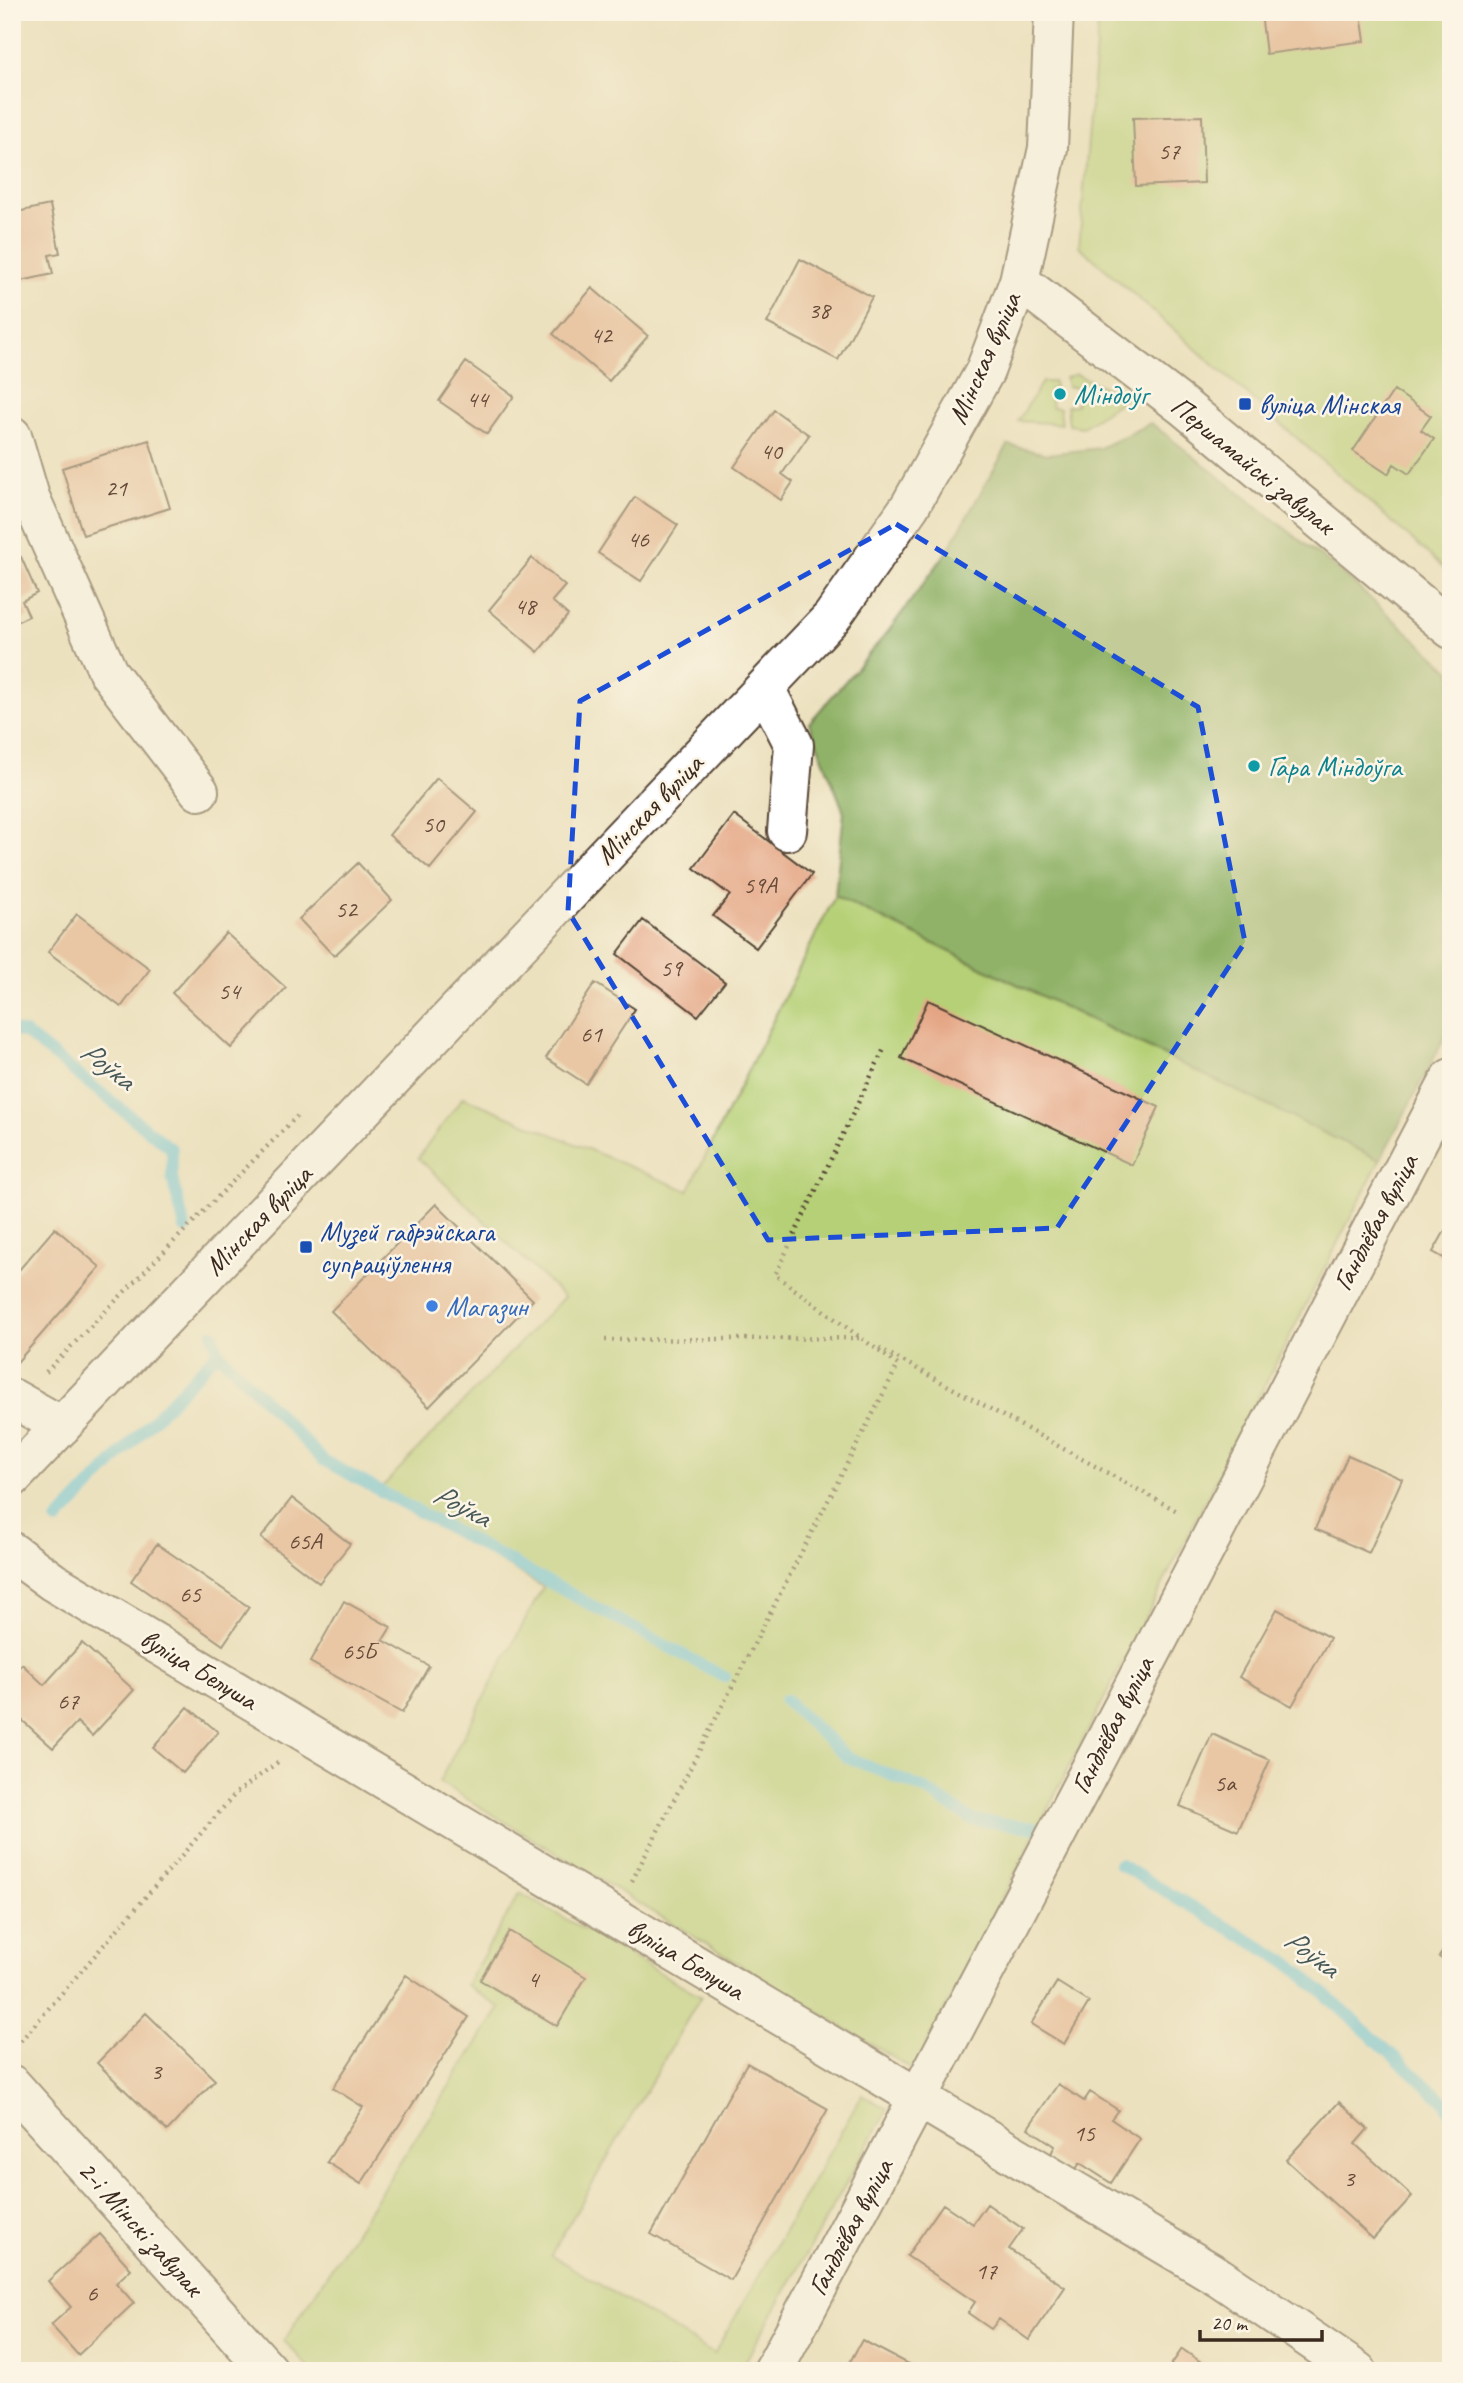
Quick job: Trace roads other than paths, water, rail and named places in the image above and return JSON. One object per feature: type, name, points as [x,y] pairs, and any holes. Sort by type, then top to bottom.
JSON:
[{"type":"street","name":"Мінская вуліца","points":[[12,1478],[832,617],[910,506],[985,371],[1019,281],[1048,148],[1054,12]]},
{"type":"street","name":"Першамайскі завулак","points":[[1019,281],[1184,407],[1451,629]]},
{"type":"street","points":[[12,436],[30,497],[108,672],[199,790]]},
{"type":"street","points":[[765,688],[794,745],[787,831]]},
{"type":"street","name":"Гандлёвая вуліца","points":[[773,2371],[920,2098],[1213,1530],[1451,1078]]},
{"type":"street","points":[[15,1399],[62,1426]]},
{"type":"street","name":"вуліца Белуша","points":[[12,1552],[53,1582],[1219,2277],[1357,2371]]},
{"type":"street","name":"2-і Мінскі завулак","points":[[12,2085],[269,2371]]},
{"type":"waterway","name":"Роўка","points":[[12,1030],[25,1033],[172,1149],[172,1178],[185,1228]]},
{"type":"waterway","name":"Роўка","points":[[213,1334],[218,1352],[323,1460],[724,1677]]},
{"type":"waterway","points":[[57,1521],[218,1352]]},
{"type":"waterway","name":"Роўка","points":[[785,1700],[847,1757],[924,1789],[973,1820],[1045,1829]]},
{"type":"waterway","name":"Роўка","points":[[1119,1864],[1293,1966],[1445,2102],[1451,2114]]},
{"type":"place","name":"Міндоўг","points":[[1060,394]]},
{"type":"place","name":"вуліца Мінская","points":[[1245,404]]},
{"type":"place","name":"Гара Міндоўга","points":[[1254,766]]},
{"type":"place","name":"Музей габрэйскага супраціўлення","points":[[306,1247]]},
{"type":"place","name":"Магазин","points":[[432,1306]]}]
